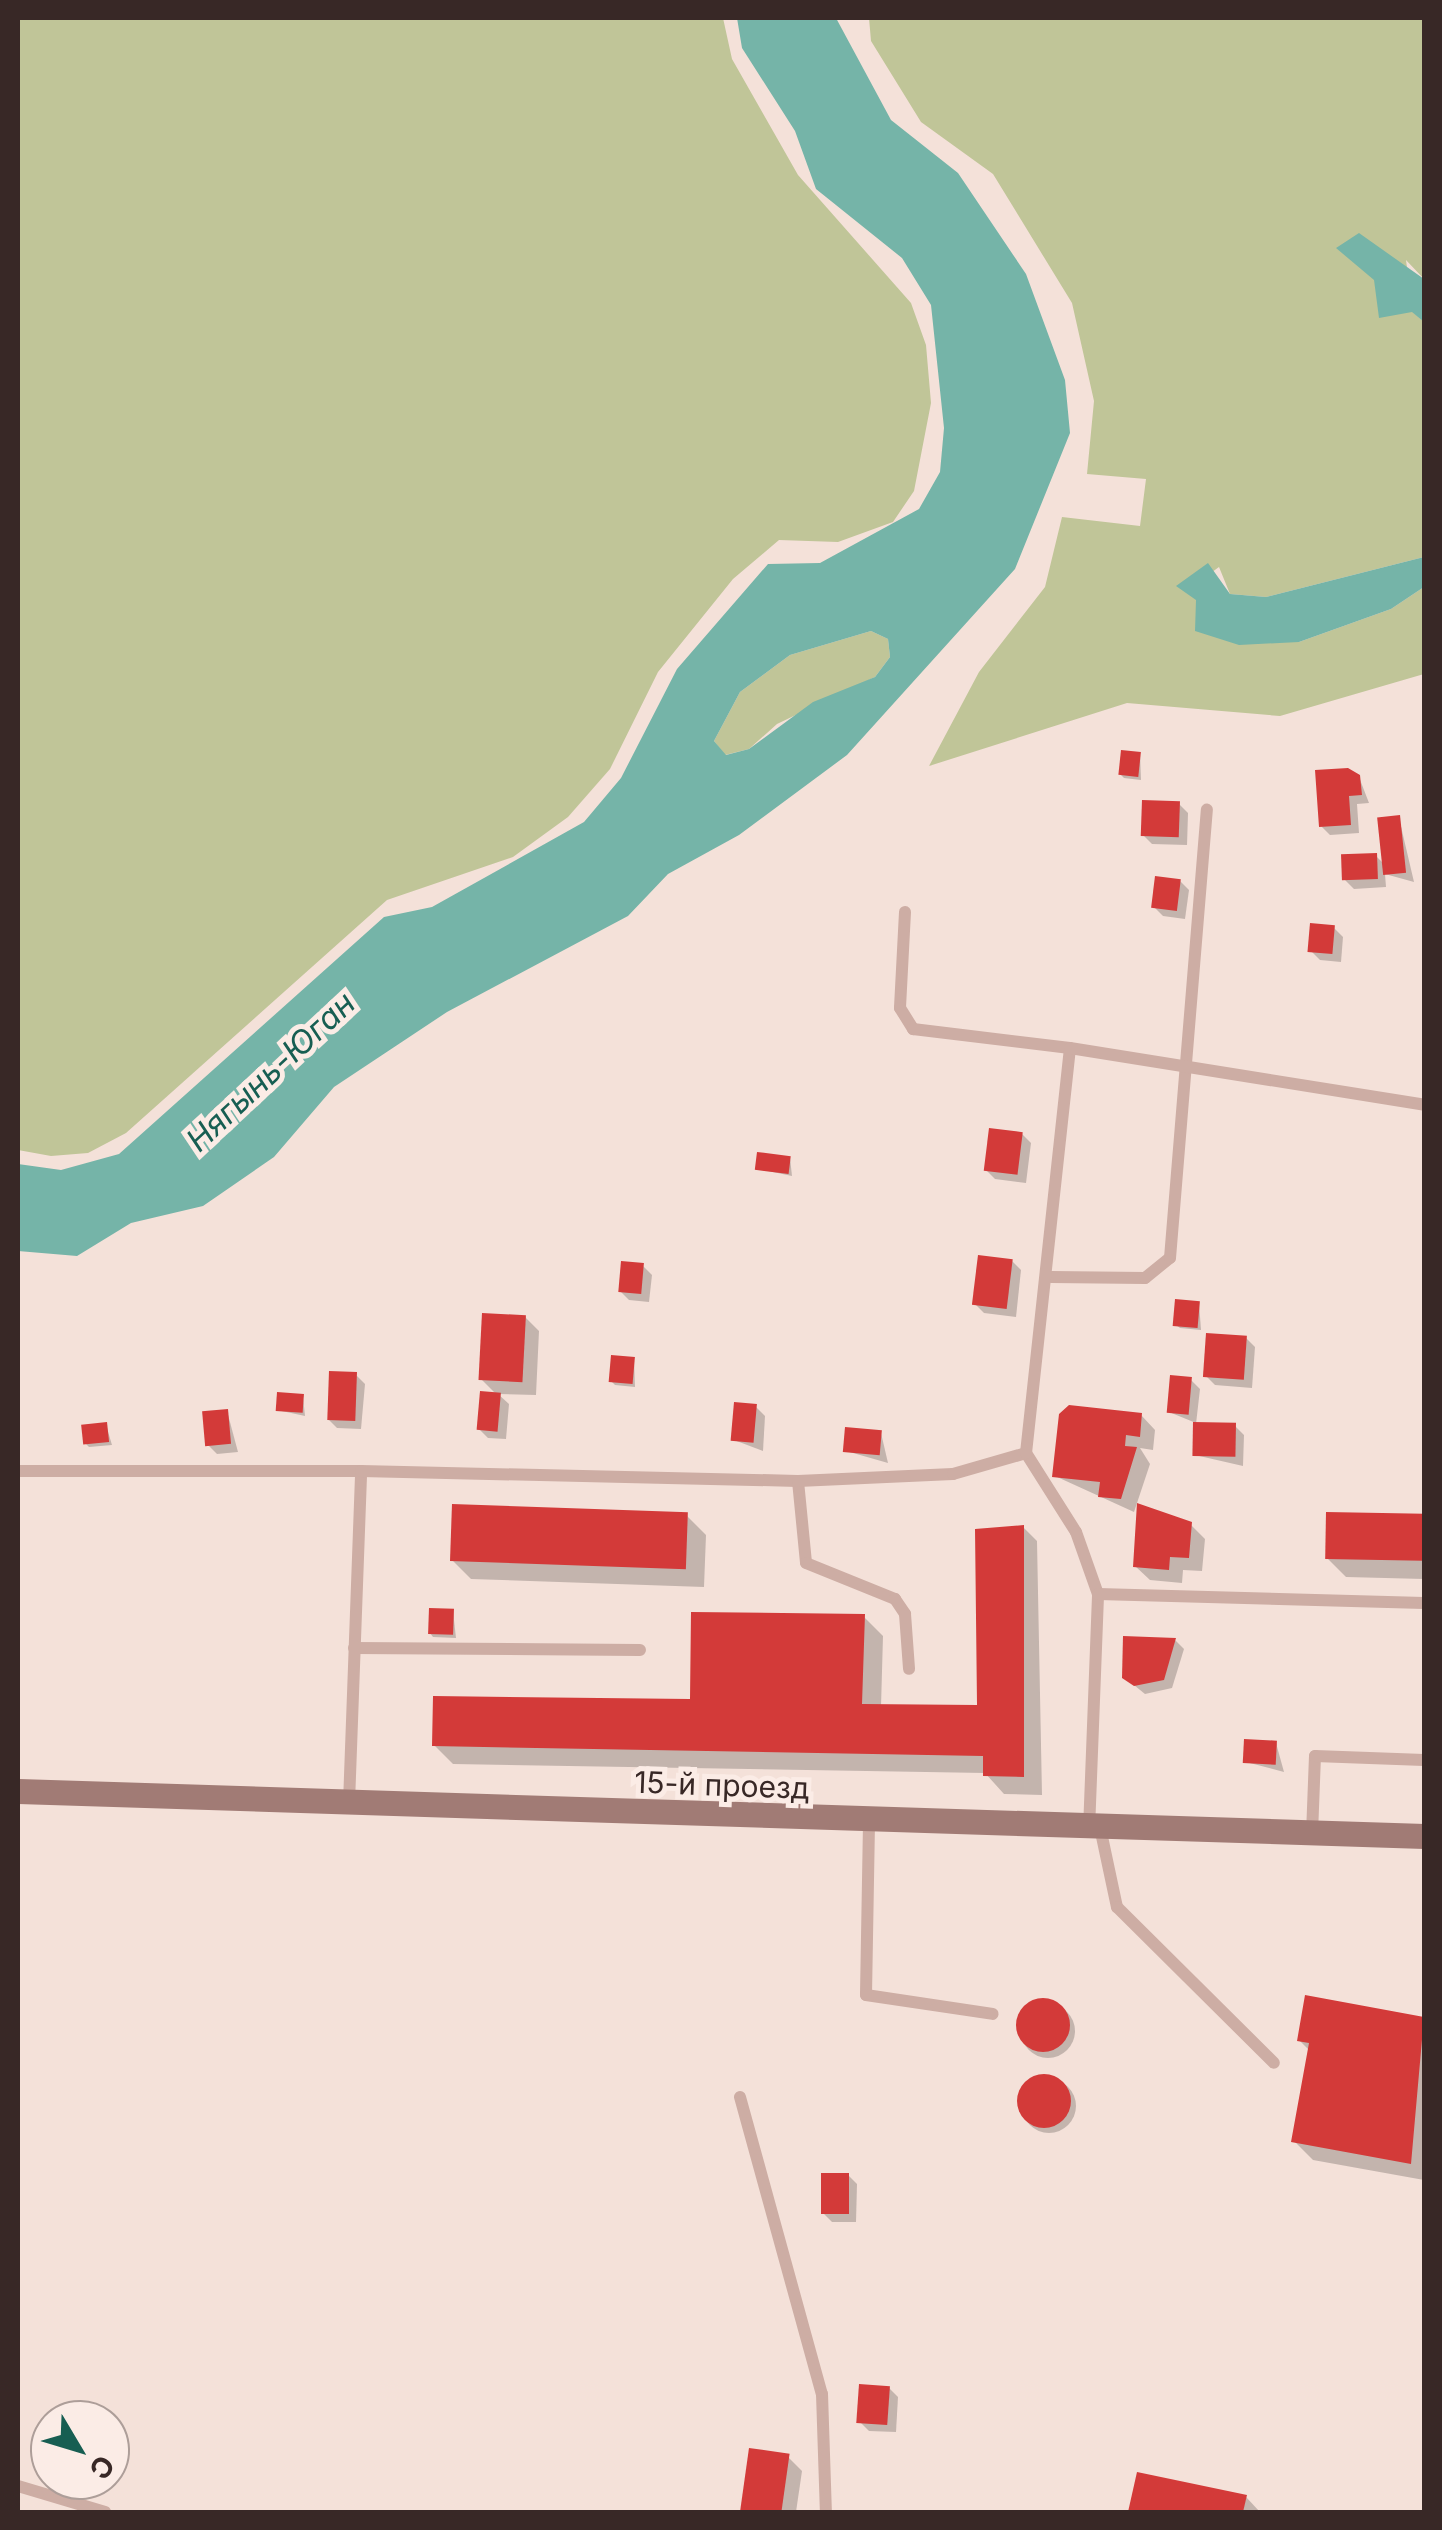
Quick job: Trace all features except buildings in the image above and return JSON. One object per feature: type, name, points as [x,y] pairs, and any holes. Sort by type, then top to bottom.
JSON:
[{"type":"main road","name":"15-й проезд","points":[[18,1792],[1095,1832],[1424,1836]]},
{"type":"lane","points":[[1050,1277],[1162,1271],[1208,810]]},
{"type":"lane","points":[[904,912],[900,1008],[913,1029],[1070,1048],[1183,1070],[1424,1106]]},
{"type":"lane","points":[[1070,1048],[1050,1277],[1026,1452],[1076,1532],[1098,1594],[1095,1832],[1117,1906],[1274,2063]]},
{"type":"lane","points":[[18,1470],[361,1471],[798,1482],[953,1474],[1026,1452]]},
{"type":"lane","points":[[349,1803],[361,1471]]},
{"type":"lane","points":[[798,1482],[806,1563],[894,1599],[905,1614],[909,1669]]},
{"type":"lane","points":[[1098,1594],[1424,1603]]},
{"type":"lane","points":[[354,1648],[640,1650]]},
{"type":"lane","points":[[1312,1834],[1315,1756],[1424,1760]]},
{"type":"lane","points":[[869,1823],[866,1994],[994,2014]]},
{"type":"lane","points":[[740,2097],[822,2394],[826,2512]]},
{"type":"lane","points":[[18,2486],[105,2512]]},
{"type":"green space","points":[[18,18],[723,18],[732,59],[798,175],[911,303],[926,345],[931,403],[914,491],[893,522],[838,542],[779,540],[733,579],[658,672],[610,769],[568,817],[513,857],[387,900],[126,1133],[88,1153],[51,1156],[18,1150]]},
{"type":"green space","points":[[869,18],[1424,18],[1424,279],[1406,260],[1413,312],[1424,322],[1424,557],[1266,597],[1230,594],[1219,567],[1186,591],[1299,642],[1391,609],[1424,587],[1424,674],[1280,716],[1127,703],[929,766],[979,672],[1045,587],[1062,517],[1140,526],[1146,479],[1087,474],[1094,401],[1072,303],[993,174],[921,122],[871,41]]},
{"type":"green space","points":[[871,631],[888,639],[890,657],[875,677],[777,724],[749,749],[725,755],[714,741],[740,692],[790,655]]},
{"type":"water","name":"Нягынь-Юган","points":[[737,18],[836,18],[891,120],[958,173],[1026,274],[1065,380],[1070,433],[1015,569],[847,755],[739,835],[668,874],[628,916],[447,1012],[334,1087],[274,1157],[203,1206],[131,1223],[77,1256],[18,1251],[18,1164],[61,1170],[119,1154],[384,917],[432,907],[584,822],[621,778],[677,669],[768,564],[820,563],[919,509],[940,472],[944,428],[931,305],[902,258],[816,189],[795,131],[742,48]],"holes":[[[871,631],[888,639],[890,657],[875,677],[813,702],[749,749],[726,755],[714,741],[740,692],[790,655]]]},
{"type":"water","points":[[1359,233],[1424,279],[1424,322],[1412,312],[1379,318],[1374,280],[1336,248]]},
{"type":"water","points":[[1424,557],[1424,587],[1391,609],[1299,642],[1239,645],[1195,631],[1196,600],[1176,586],[1208,563],[1230,594],[1266,597]]}]
